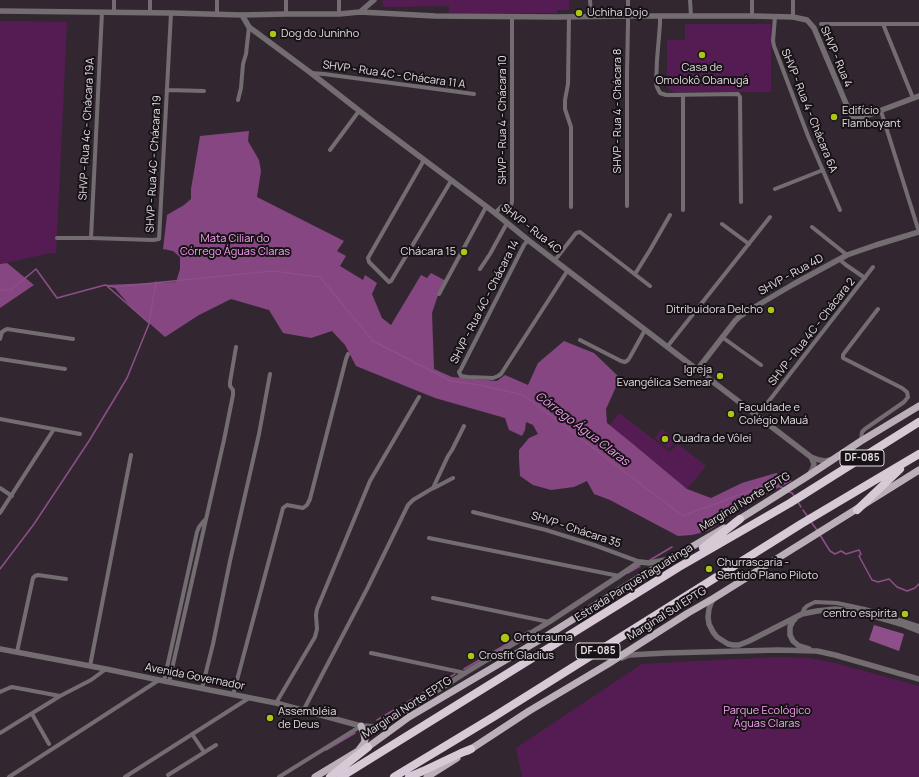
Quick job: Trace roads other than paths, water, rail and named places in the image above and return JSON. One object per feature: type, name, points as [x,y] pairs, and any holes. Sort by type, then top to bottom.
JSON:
[{"type":"highway","name":"Estrada Parque Taguatinga","points":[[341,777],[679,567],[790,503],[919,422]]},
{"type":"highway","name":"DF-085","points":[[394,777],[495,716],[801,524],[919,454]]},
{"type":"highway","points":[[857,510],[910,460]]},
{"type":"highway","points":[[679,567],[740,519]]},
{"type":"highway","points":[[330,777],[368,748]]},
{"type":"highway","points":[[409,777],[471,749]]},
{"type":"main road","name":"Marginal Norte EPTG","points":[[315,777],[358,751],[368,748],[409,717],[548,635],[647,573],[740,519],[919,406]]},
{"type":"main road","name":"Marginal Sul EPTG","points":[[427,777],[529,711],[608,664],[919,470]]},
{"type":"main road","points":[[358,751],[365,740],[361,726]]},
{"type":"street","points":[[114,0],[114,12]]},
{"type":"street","points":[[150,0],[150,12]]},
{"type":"street","points":[[217,0],[217,14]]},
{"type":"street","points":[[286,0],[286,14]]},
{"type":"street","points":[[339,0],[339,14]]},
{"type":"street","points":[[360,12],[374,0]]},
{"type":"street","points":[[590,0],[590,16]]},
{"type":"street","name":"SHVP - Rua 4 - Chácara 8","points":[[627,206],[628,0]]},
{"type":"street","points":[[690,0],[691,16]]},
{"type":"street","points":[[752,0],[752,16]]},
{"type":"street","points":[[793,0],[793,17]]},
{"type":"street","name":"SHVP - Rua 4","points":[[0,11],[150,12],[242,15],[339,14],[360,12],[435,16],[512,17],[793,17],[807,20],[814,28],[852,116],[856,119],[919,96]]},
{"type":"street","name":"SHVP - Rua 4c - Chácara 19A","points":[[91,238],[102,12]]},
{"type":"street","name":"SHVP - Rua 4C - Chácara 19","points":[[57,238],[153,240],[159,238],[171,13]]},
{"type":"street","name":"SHVP - Rua 4C","points":[[242,15],[249,27],[811,457],[822,461],[833,459]]},
{"type":"street","points":[[569,16],[568,84],[565,109],[571,127],[571,207]]},
{"type":"street","points":[[660,16],[657,60],[657,87],[660,93],[683,95],[738,94],[740,97],[741,202]]},
{"type":"street","name":"SHVP - Rua 4 - Chácara 10","points":[[495,214],[500,207],[511,205],[512,202],[512,17]]},
{"type":"street","name":"SHVP - Rua 4 - Chácara 6A","points":[[775,17],[774,46],[808,136],[840,210]]},
{"type":"street","points":[[821,24],[919,24]]},
{"type":"street","points":[[883,24],[913,98]]},
{"type":"street","points":[[238,100],[242,88],[243,64],[246,54],[249,27]]},
{"type":"street","name":"SHVP - Rua 4C - Chácara 11 A","points":[[311,73],[474,94]]},
{"type":"street","points":[[167,90],[204,91]]},
{"type":"street","points":[[683,95],[683,210]]},
{"type":"street","points":[[330,150],[359,111]]},
{"type":"street","points":[[881,111],[919,232]]},
{"type":"street","points":[[424,160],[368,258],[389,282],[451,181]]},
{"type":"street","points":[[775,189],[823,170]]},
{"type":"street","points":[[440,294],[486,207]]},
{"type":"street","points":[[635,274],[670,215]]},
{"type":"street","points":[[667,347],[770,218]]},
{"type":"street","points":[[480,269],[507,223]]},
{"type":"street","points":[[722,224],[749,244]]},
{"type":"street","points":[[812,227],[847,255]]},
{"type":"street","points":[[554,260],[576,233],[580,232],[650,286]]},
{"type":"street","name":"SHVP - Rua 4D","points":[[697,370],[735,321],[743,314],[847,255],[919,232]]},
{"type":"street","name":"SHVP - Rua 4C - Chácara 14","points":[[528,240],[524,245],[460,369],[459,372],[461,376],[468,378],[493,378],[501,374],[568,270]]},
{"type":"street","name":"SHVP - Rua 4C - Chácara 2","points":[[839,259],[865,278]]},
{"type":"street","name":"SHVP - Rua 4C - Chácara 2","points":[[758,415],[873,267]]},
{"type":"street","points":[[861,442],[861,435],[865,428],[904,402],[908,397],[907,392],[902,388],[843,358],[845,352],[878,309]]},
{"type":"street","points":[[0,339],[2,332],[7,329],[73,339]]},
{"type":"street","points":[[580,340],[625,362],[628,360],[645,330]]},
{"type":"street","points":[[722,337],[761,365]]},
{"type":"street","points":[[9,777],[164,681],[224,440],[233,395],[230,382],[236,347]]},
{"type":"street","points":[[233,694],[283,508],[287,505],[303,508],[307,505],[310,499],[348,354]]},
{"type":"street","points":[[0,359],[65,369]]},
{"type":"street","points":[[202,688],[259,434],[270,374]]},
{"type":"street","points":[[276,703],[315,637],[317,629],[317,609],[370,481],[419,397]]},
{"type":"street","points":[[0,419],[80,434]]},
{"type":"street","points":[[434,488],[448,456],[464,426]]},
{"type":"street","points":[[0,513],[54,429]]},
{"type":"street","points":[[90,666],[130,455]]},
{"type":"street","points":[[808,476],[814,466],[811,457]]},
{"type":"street","points":[[303,711],[367,589],[408,505],[423,493],[453,478]]},
{"type":"street","points":[[0,488],[12,496]]},
{"type":"street","name":"SHVP - Chácara 35","points":[[473,512],[560,534],[640,562],[649,563],[673,559]]},
{"type":"street","points":[[429,538],[619,576]]},
{"type":"street","points":[[371,653],[465,672],[549,622],[640,562]]},
{"type":"street","points":[[17,652],[34,578],[38,575],[66,579]]},
{"type":"street","points":[[433,598],[549,622]]},
{"type":"street","points":[[714,598],[709,609],[709,624],[717,637],[728,644],[739,645],[750,642],[802,614],[835,609],[856,611],[901,624],[919,631]]},
{"type":"street","points":[[919,626],[865,609],[836,603],[816,602],[807,606],[802,614],[793,621],[790,627],[790,635],[793,641],[799,646],[919,679]]},
{"type":"street","name":"Avenida Governador","points":[[0,649],[276,703],[361,726],[380,727],[465,672]]},
{"type":"street","points":[[608,664],[629,655],[778,650],[817,651]]},
{"type":"street","points":[[0,733],[60,696],[91,680],[106,669]]},
{"type":"street","points":[[0,692],[12,687],[60,696]]},
{"type":"street","points":[[125,777],[249,698]]},
{"type":"street","points":[[32,714],[49,744]]},
{"type":"street","points":[[279,777],[361,726]]},
{"type":"street","points":[[192,734],[204,752]]},
{"type":"street","points":[[168,775],[216,744]]},
{"type":"waterway","name":"Córrego Água Claras","points":[[0,290],[11,290],[36,269],[57,298],[105,285],[114,287],[273,271],[320,277],[373,341],[451,381],[480,385],[523,395],[683,516],[773,482],[784,489]]},
{"type":"waterway","points":[[0,569],[34,524],[89,441],[127,378],[149,324],[156,282]]},
{"type":"waterway","points":[[107,286],[149,323]]},
{"type":"waterway","name":"Córrego Água Claras","points":[[789,492],[795,497]]},
{"type":"waterway","name":"Córrego Água Claras","points":[[798,502],[801,507]]},
{"type":"waterway","name":"Córrego Água Claras","points":[[803,510],[808,517]]},
{"type":"waterway","name":"Córrego Água Claras","points":[[811,522],[817,530]]},
{"type":"waterway","points":[[820,535],[830,551],[835,554],[841,551],[846,554],[859,550],[861,554],[859,556],[872,580],[878,582],[889,579],[897,587],[907,591],[915,588],[919,584]]},
{"type":"waterway","points":[[650,560],[672,547]]},
{"type":"waterway","points":[[628,573],[640,566]]},
{"type":"waterway","points":[[464,669],[529,631]]},
{"type":"waterway","points":[[377,720],[455,674]]},
{"type":"waterway","points":[[326,750],[355,733]]},
{"type":"place","name":"Uchiha Dojo","points":[[579,13]]},
{"type":"place","name":"Dog do Juninho","points":[[273,34]]},
{"type":"place","name":"Casa de Omolokô Obanugá","points":[[702,55]]},
{"type":"place","name":"Edifício Flamboyant","points":[[834,117]]},
{"type":"place","name":"Chácara 15","points":[[464,252]]},
{"type":"place","name":"Ditribuidora Delcho","points":[[771,310]]},
{"type":"place","name":"Igreja Evangélica Semear","points":[[720,376]]},
{"type":"place","name":"Faculdade e Colégio Mauá","points":[[731,414]]},
{"type":"place","name":"Quadra de Vôlei","points":[[665,439]]},
{"type":"place","name":"Churrascaria - Sentido Plano Piloto","points":[[709,569]]},
{"type":"place","name":"centro espirita","points":[[905,614]]},
{"type":"place","name":"Ortotrauma","points":[[505,638]]},
{"type":"place","name":"Crosfit Gladius","points":[[471,656]]},
{"type":"place","name":"Assembléia de Deus","points":[[270,718]]},
{"type":"park label","name":"Mata Ciliar do Córrego Águas Claras","points":[[235,245]]},
{"type":"park label","name":"Parque Ecológico Águas Claras","points":[[767,717]]}]
